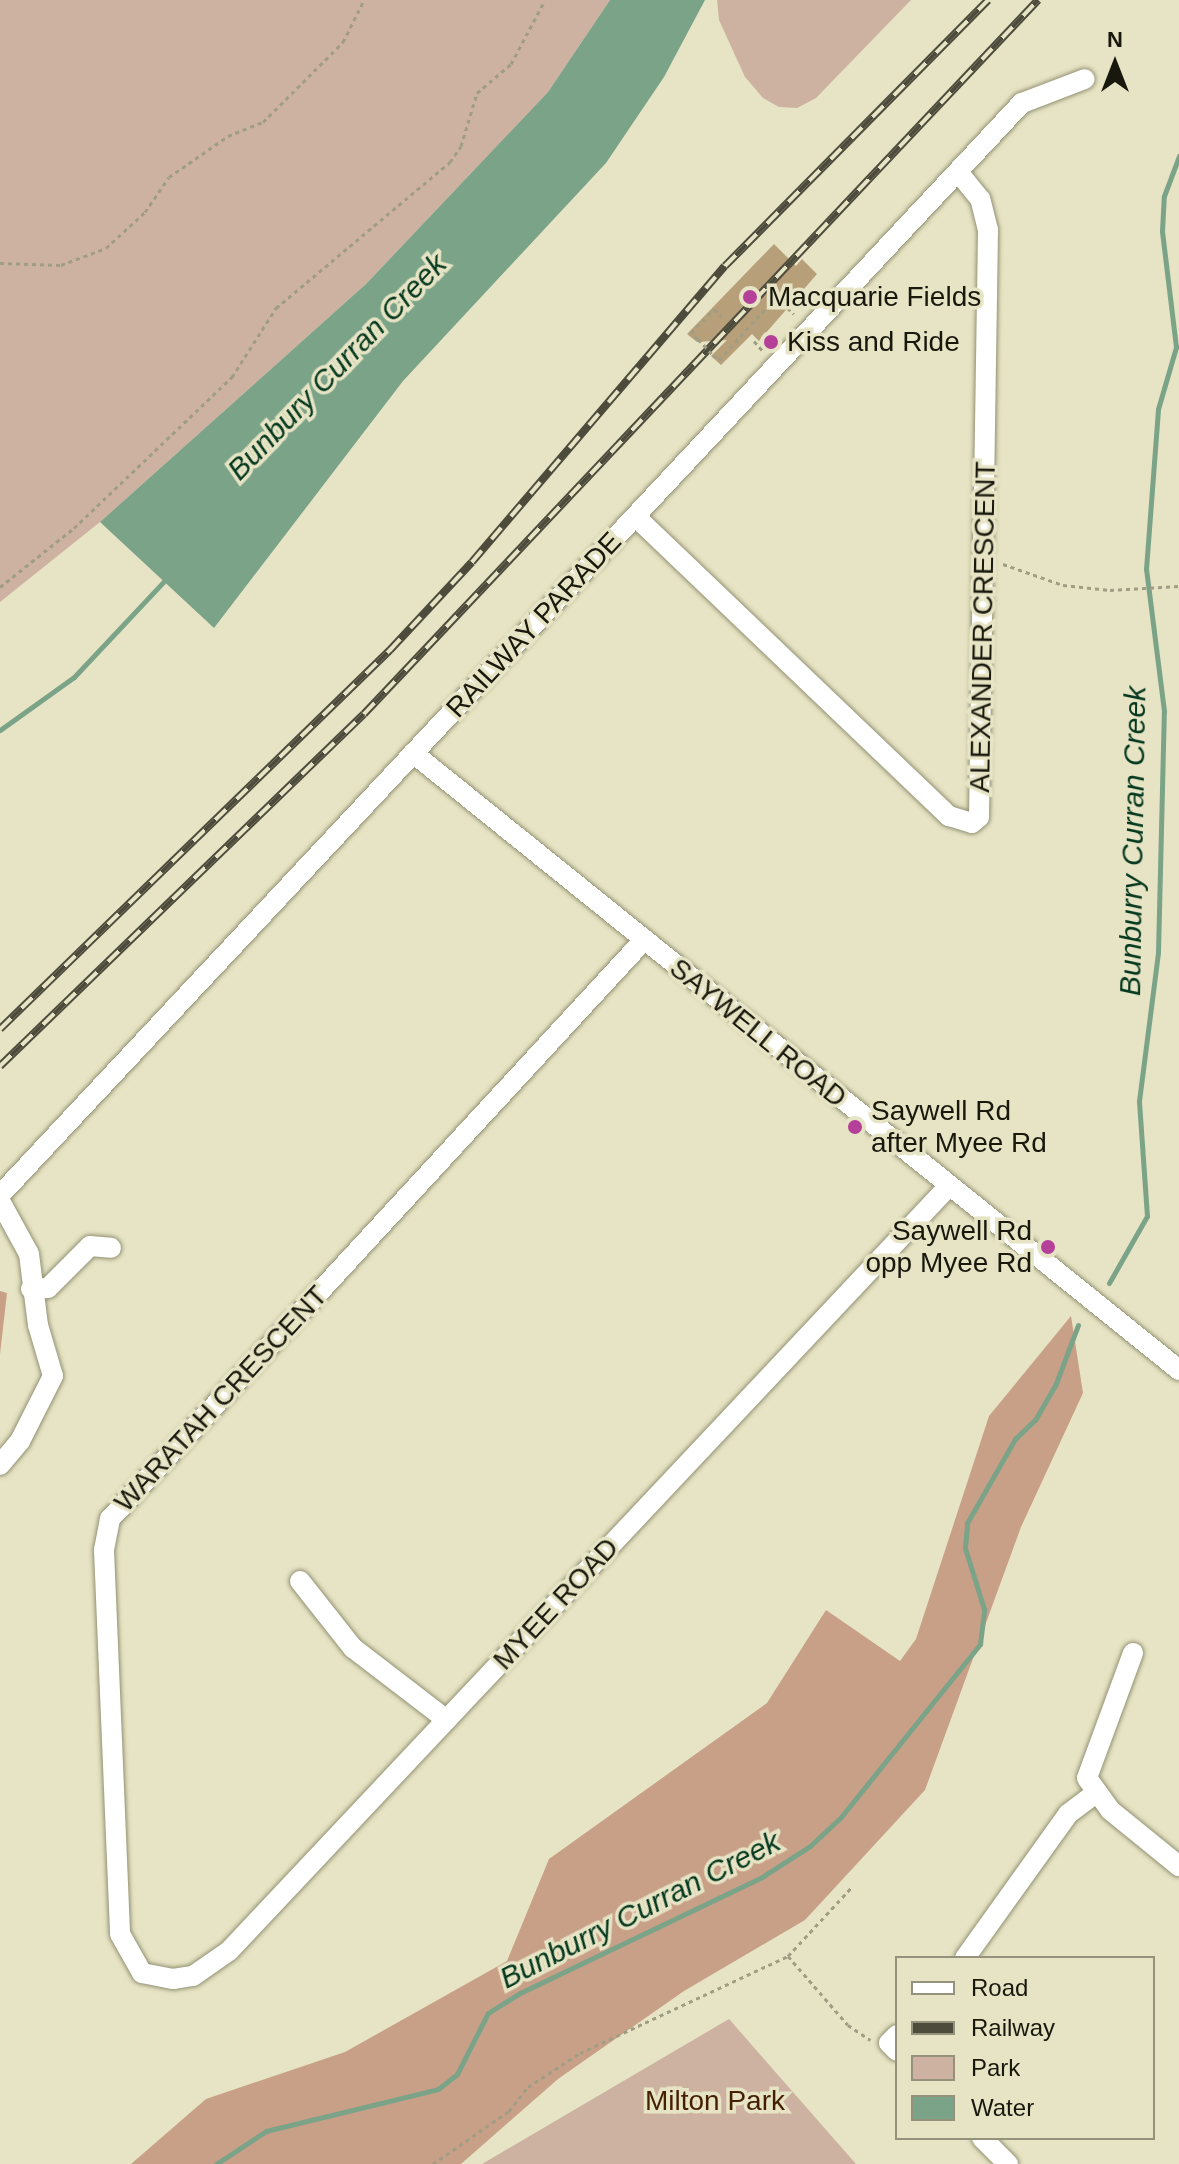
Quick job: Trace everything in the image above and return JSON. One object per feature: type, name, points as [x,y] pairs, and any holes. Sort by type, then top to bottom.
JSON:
[{"type":"street","name":"RAILWAY PARADE","points":[[0,1198],[1022,103],[1085,79]]},
{"type":"street","name":"ALEXANDER CRESCENT","points":[[636,517],[949,816],[972,823],[979,817],[988,230],[980,199],[958,172]]},
{"type":"street","name":"SAYWELL ROAD","points":[[413,753],[1179,1370]]},
{"type":"street","name":"WARATAH CRESCENT","points":[[142,1973],[120,1934],[104,1550],[110,1519],[643,941]]},
{"type":"street","name":"MYEE ROAD","points":[[142,1973],[173,1979],[211,1968],[949,1186]]},
{"type":"street","points":[[0,1198],[29,1254],[31,1289],[52,1384],[0,1465]]},
{"type":"street","points":[[31,1289],[48,1288],[90,1246],[111,1248]]},
{"type":"street","points":[[300,1581],[353,1648],[447,1720]]},
{"type":"street","points":[[1133,1653],[1090,1762],[1087,1778],[1095,1794],[1179,1866]]},
{"type":"street","points":[[966,1956],[1068,1814],[1095,1794]]},
{"type":"street","points":[[984,2140],[1008,2164]]},
{"type":"path","points":[[0,263],[61,265],[106,248],[145,212],[169,177],[228,136],[263,122],[343,42],[364,0]]},
{"type":"path","points":[[0,587],[74,528],[232,377],[276,308],[450,162],[461,146],[477,93],[511,64],[545,0]]},
{"type":"path","points":[[770,291],[794,314]]},
{"type":"path","points":[[722,317],[714,309],[691,333],[719,360],[776,297]]},
{"type":"path","points":[[754,341],[760,348]]},
{"type":"path","points":[[1003,564],[1043,582],[1110,590],[1179,586]]},
{"type":"path","points":[[433,2164],[509,2111],[528,2087],[580,2053],[788,1956],[852,1887]]},
{"type":"path","points":[[788,1956],[863,2039],[894,2043]]},
{"type":"green space","points":[[0,0],[610,0],[548,92],[366,284],[100,522],[0,602]]},
{"type":"green space","points":[[717,0],[911,0],[816,98],[797,108],[779,107],[763,98],[745,77],[719,20]]},
{"type":"green space","name":"Milton Park","points":[[729,2019],[856,2164],[482,2164]]},
{"type":"shaded area","points":[[0,1291],[7,1293],[0,1354]]},
{"type":"shaded area","points":[[1071,1316],[1083,1393],[1021,1527],[925,1790],[805,1920],[684,1991],[558,2079],[461,2164],[131,2164],[206,2099],[345,2052],[507,1961],[549,1859],[767,1703],[826,1610],[900,1661],[916,1639],[989,1416]]},
{"type":"water","points":[[610,0],[705,0],[664,77],[606,163],[403,381],[214,628],[100,522],[366,284],[548,92]]},
{"type":"building","points":[[774,244],[796,266],[802,259],[817,274],[759,341],[752,334],[721,365],[711,356],[727,340],[697,342],[687,334]]},
{"type":"waterway","name":"Bunburry Curran Creek","points":[[1109,1283],[1147,1216],[1139,1101],[1158,952],[1164,711],[1146,569],[1158,409],[1176,347],[1162,231],[1164,196],[1179,156]]},
{"type":"waterway","name":"Bunbury Curran Creek","points":[[0,730],[74,677],[167,578]]},
{"type":"waterway","name":"Bunburry Curran Creek","points":[[216,2164],[266,2131],[438,2089],[457,2074],[488,2013],[520,1993],[762,1877],[810,1846],[841,1817],[980,1644],[984,1609],[965,1548],[967,1523],[1015,1439],[1035,1420],[1055,1386],[1078,1325]]},
{"type":"railway","points":[[0,1029],[390,650],[472,562],[725,266],[988,0]]},
{"type":"railway","points":[[0,1066],[364,714],[1038,0]]},
{"type":"place","name":"Macquarie Fields","points":[[750,297]]},
{"type":"place","name":"Kiss and Ride","points":[[771,342]]},
{"type":"place","name":"Saywell Rd after Myee Rd","points":[[855,1127]]},
{"type":"place","name":"Saywell Rd opp Myee Rd","points":[[1048,1247]]}]
